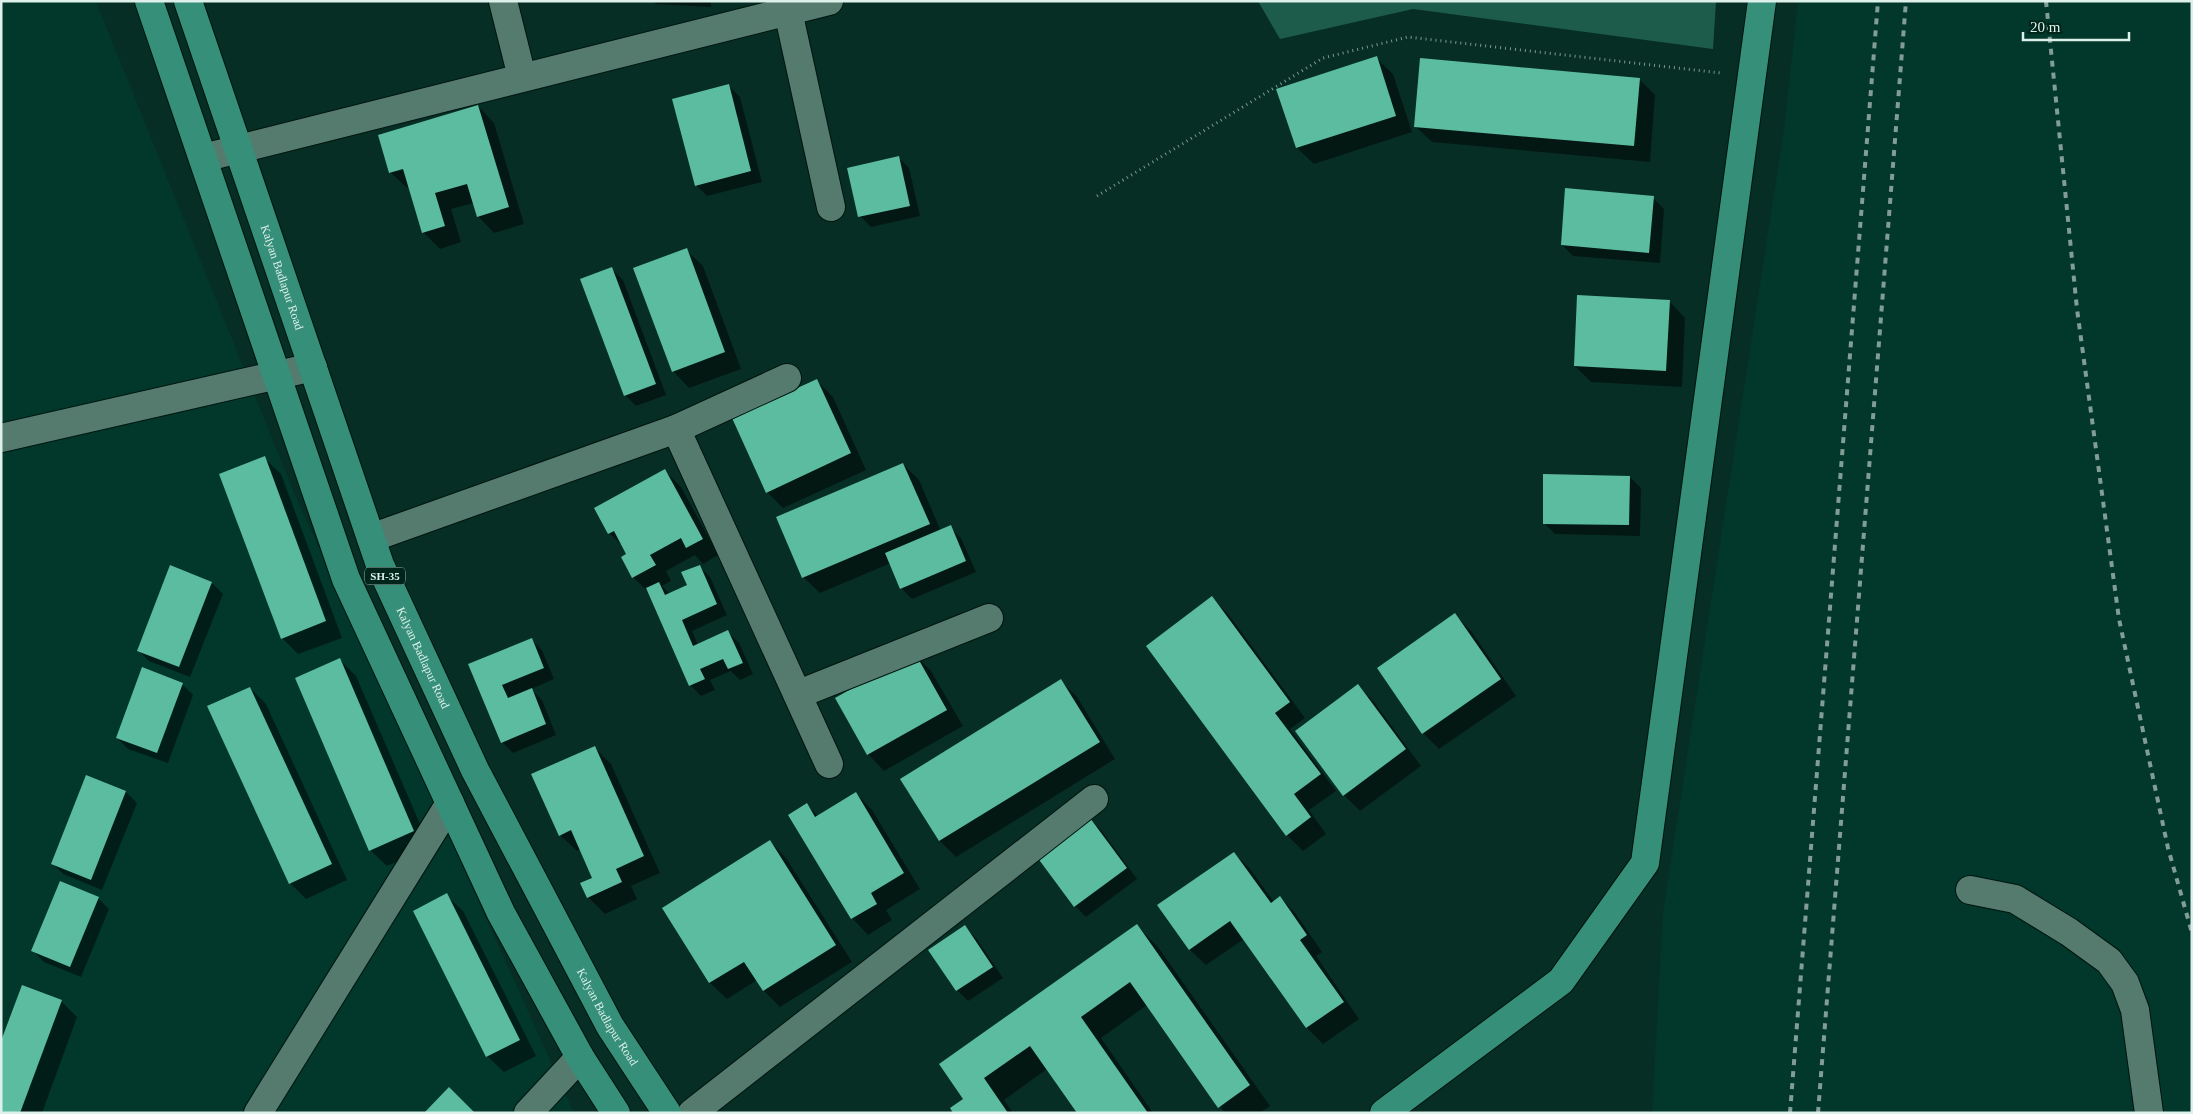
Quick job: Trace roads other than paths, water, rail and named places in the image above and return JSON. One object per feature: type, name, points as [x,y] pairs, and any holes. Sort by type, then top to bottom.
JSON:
[{"type":"main road","name":"SH-35","points":[[150,1],[346,578],[501,913],[580,1057],[616,1113]]},
{"type":"main road","name":"Kalyan Badlapur Road","points":[[188,1],[380,565],[475,770],[610,1026],[667,1113]]},
{"type":"main road","points":[[1384,1113],[1561,981],[1645,863],[1762,1]]},
{"type":"street","points":[[503,1],[522,77]]},
{"type":"street","points":[[203,158],[829,1]]},
{"type":"street","points":[[788,11],[831,206]]},
{"type":"street","points":[[1,438],[313,367]]},
{"type":"street","points":[[371,538],[676,429],[786,378]]},
{"type":"street","points":[[676,429],[799,694],[829,764]]},
{"type":"street","points":[[799,694],[989,618]]},
{"type":"street","points":[[692,1113],[1094,798]]},
{"type":"street","points":[[258,1113],[450,803]]},
{"type":"street","points":[[1970,890],[2015,899],[2069,932],[2109,961],[2125,983],[2135,1010],[2149,1113]]},
{"type":"street","points":[[528,1113],[580,1057]]},
{"type":"railway","points":[[1790,1113],[1878,1]]},
{"type":"railway","points":[[1818,1113],[1906,1]]},
{"type":"railway","points":[[2046,1],[2077,309],[2119,619],[2168,848],[2192,933]]}]
